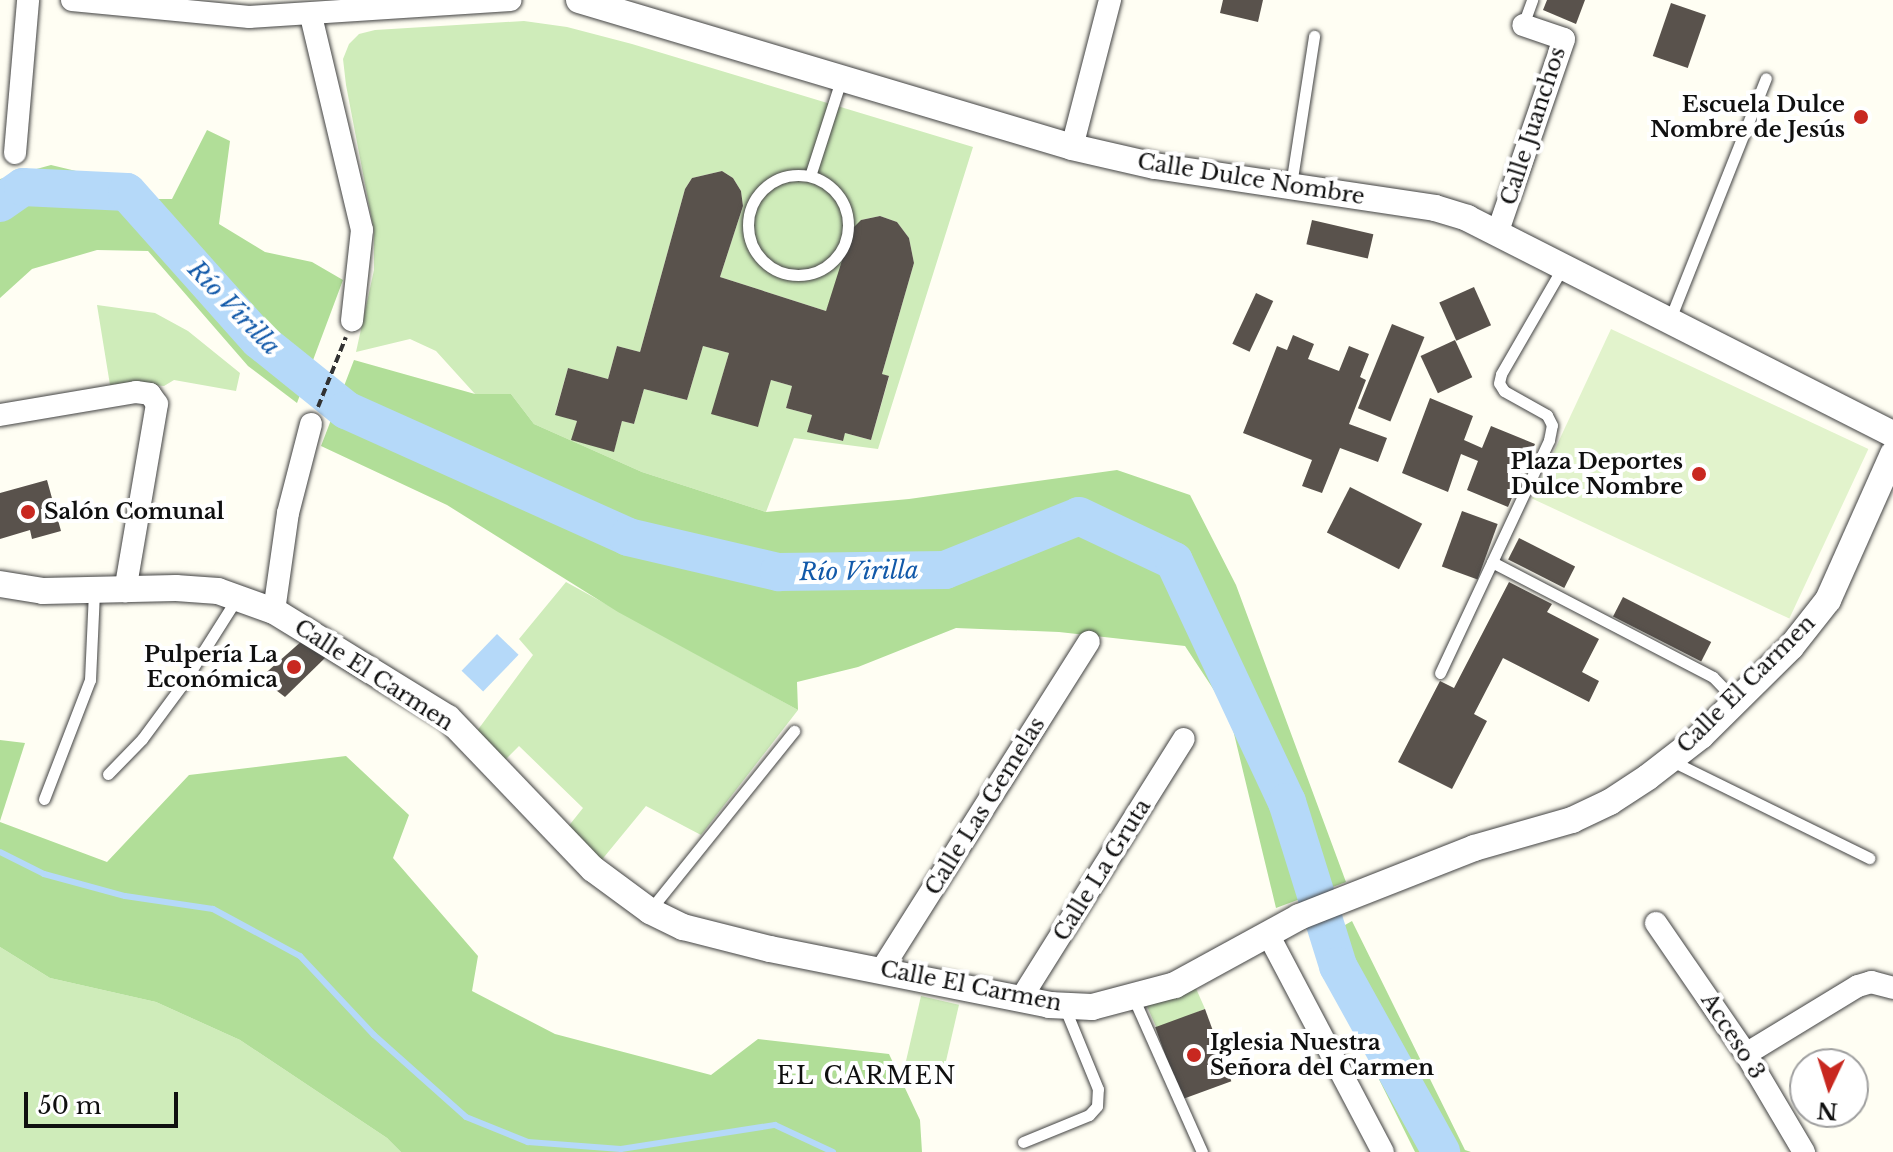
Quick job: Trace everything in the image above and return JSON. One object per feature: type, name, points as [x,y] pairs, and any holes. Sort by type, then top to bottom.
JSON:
[{"type":"street","points":[[15,153],[28,0]]},
{"type":"street","points":[[72,0],[249,17],[311,16],[510,0]]},
{"type":"street","name":"Calle Dulce Nombre","points":[[579,0],[1072,147],[1155,166],[1435,208],[1498,231],[1893,434]]},
{"type":"street","points":[[1072,147],[1110,0]]},
{"type":"street","points":[[311,16],[362,230],[352,320]]},
{"type":"street","name":"Calle Juanchos","points":[[1498,231],[1564,39],[1523,25]]},
{"type":"street","points":[[0,415],[123,393],[150,394],[157,404],[125,591]]},
{"type":"street","points":[[274,611],[288,513],[311,424]]},
{"type":"street","name":"Calle El Carmen","points":[[0,584],[43,591],[176,588],[218,591],[274,611],[448,718],[593,869],[650,911],[683,927],[1020,1000],[1092,1007],[1175,985],[1299,917],[1474,848],[1572,820],[1610,802],[1670,760],[1791,647],[1828,600],[1893,454]]},
{"type":"street","name":"Calle Las Gemelas","points":[[882,969],[1089,642]]},
{"type":"street","name":"Calle La Gruta","points":[[1020,1000],[1184,739]]},
{"type":"street","name":"Acceso 3","points":[[1656,923],[1746,1054],[1804,1152]]},
{"type":"street","points":[[1268,934],[1383,1152]]},
{"type":"street","points":[[1746,1054],[1858,986],[1871,982],[1893,988]]},
{"type":"lane","name":"Calle Juanchos","points":[[1523,25],[1532,0]]},
{"type":"lane","points":[[1291,185],[1314,36]]},
{"type":"lane","points":[[1669,321],[1766,78]]},
{"type":"lane","points":[[810,176],[841,80]]},
{"type":"lane","points":[[810,176],[831,187],[842,200],[848,216],[848,233],[843,249],[832,263],[817,272],[785,274],[758,257],[748,235],[749,211],[767,184],[782,177],[810,176]]},
{"type":"lane","points":[[1440,673],[1549,440],[1552,425],[1547,415],[1504,391],[1499,383],[1501,374],[1564,265]]},
{"type":"lane","points":[[1492,562],[1713,677],[1736,701]]},
{"type":"lane","points":[[44,799],[90,680],[94,591]]},
{"type":"lane","points":[[108,774],[142,739],[182,685],[238,598]]},
{"type":"lane","points":[[650,911],[794,731]]},
{"type":"lane","points":[[1670,760],[1869,858]]},
{"type":"lane","points":[[1133,997],[1202,1152]]},
{"type":"lane","points":[[1023,1142],[1089,1115],[1097,1106],[1098,1089],[1064,1006]]},
{"type":"path","points":[[311,424],[352,320]]},
{"type":"green space","points":[[524,21],[567,27],[973,147],[878,449],[794,438],[766,512],[642,472],[534,424],[511,394],[475,394],[436,351],[410,339],[356,352],[374,270],[374,231],[343,59],[349,44],[359,34],[375,30]],"holes":[[[722,171],[733,178],[741,191],[743,206],[720,277],[826,311],[861,220],[880,216],[897,222],[909,238],[914,263],[882,374],[889,377],[871,440],[845,433],[842,441],[808,432],[812,415],[786,408],[792,386],[771,380],[712,413],[729,353],[703,346],[687,400],[644,389],[634,424],[622,421],[614,451],[572,440],[577,421],[555,414],[568,368],[608,379],[617,346],[640,352],[685,189],[692,178]]]},
{"type":"green space","points":[[207,130],[230,141],[219,224],[265,252],[312,262],[343,280],[297,403],[248,366],[148,251],[97,250],[32,269],[0,298],[0,179],[51,165],[97,176],[158,199],[172,199]]},
{"type":"green space","points":[[97,305],[155,313],[188,331],[240,373],[236,391],[174,380],[164,386],[110,385]]},
{"type":"green space","name":"Plaza Deportes Dulce Nombre","points":[[1611,329],[1868,449],[1789,619],[1532,498]]},
{"type":"green space","points":[[354,360],[475,394],[511,394],[534,424],[642,472],[766,512],[909,499],[1117,470],[1190,495],[1236,585],[1346,882],[1276,908],[1229,713],[1185,646],[1059,632],[956,628],[858,667],[797,682],[798,710],[618,612],[447,505],[321,446]]},
{"type":"green space","points":[[566,582],[798,710],[701,835],[646,806],[600,862],[567,828],[583,808],[519,746],[503,762],[474,735],[533,655],[519,639]]},
{"type":"green space","points":[[0,740],[25,743],[0,821]]},
{"type":"green space","points":[[346,756],[409,815],[393,858],[478,956],[472,991],[555,1034],[711,1075],[758,1039],[889,1054],[920,1120],[922,1152],[401,1152],[387,1138],[240,1040],[156,1002],[50,978],[0,947],[0,822],[107,862],[189,775]]},
{"type":"green space","points":[[1352,921],[1465,1150],[1471,1152],[1415,1152],[1312,944]]},
{"type":"green space","points":[[0,947],[50,978],[156,1002],[240,1040],[387,1138],[401,1152],[0,1152]]},
{"type":"green space","points":[[1194,984],[1205,1009],[1157,1030],[1146,1005]]},
{"type":"green space","points":[[921,996],[959,1005],[943,1074],[905,1065]]},
{"type":"water","points":[[497,634],[519,655],[483,692],[462,671]]},
{"type":"building","points":[[1223,0],[1263,0],[1258,22],[1220,13]]},
{"type":"building","points":[[1547,0],[1585,0],[1576,24],[1543,10]]},
{"type":"building","points":[[1671,3],[1706,15],[1688,68],[1653,56]]},
{"type":"building","points":[[722,171],[733,178],[741,191],[743,206],[720,277],[826,311],[852,229],[861,220],[880,216],[897,222],[909,238],[914,263],[882,374],[889,376],[871,440],[845,433],[843,441],[807,432],[812,415],[786,408],[792,386],[771,380],[758,427],[711,414],[729,353],[703,346],[687,400],[644,389],[634,424],[622,421],[614,452],[571,440],[577,421],[555,415],[568,368],[608,379],[617,346],[640,352],[685,189],[692,178]]},
{"type":"building","points":[[1312,220],[1373,234],[1368,259],[1306,244]]},
{"type":"building","points":[[1474,287],[1491,325],[1456,341],[1439,302]]},
{"type":"building","points":[[1256,293],[1273,301],[1250,352],[1232,344]]},
{"type":"building","points":[[1392,324],[1424,337],[1390,421],[1358,408]]},
{"type":"building","points":[[1293,335],[1314,344],[1308,359],[1339,371],[1349,346],[1369,354],[1360,377],[1366,380],[1349,424],[1387,438],[1378,462],[1340,448],[1322,493],[1302,486],[1312,460],[1243,433],[1277,346],[1287,350]]},
{"type":"building","points":[[1455,340],[1472,377],[1438,393],[1421,356]]},
{"type":"building","points":[[1430,398],[1473,416],[1464,440],[1482,448],[1491,426],[1535,444],[1508,507],[1467,490],[1478,461],[1461,454],[1448,492],[1402,473]]},
{"type":"building","name":"Salón Comunal","points":[[47,480],[61,531],[32,539],[30,530],[0,539],[0,493]]},
{"type":"building","points":[[1350,487],[1422,524],[1399,569],[1327,532]]},
{"type":"building","points":[[1462,511],[1498,524],[1478,579],[1442,566]]},
{"type":"building","points":[[1519,538],[1575,567],[1564,588],[1508,559]]},
{"type":"building","points":[[1509,582],[1552,604],[1547,612],[1599,639],[1582,672],[1599,681],[1589,702],[1503,658],[1474,714],[1487,721],[1452,789],[1398,762],[1440,681],[1454,688]]},
{"type":"building","points":[[1623,597],[1711,642],[1701,662],[1613,617]]},
{"type":"building","name":"Pulpería La Económica","points":[[303,640],[326,657],[285,697],[260,678]]},
{"type":"building","name":"Iglesia Nuestra Señora del Carmen","points":[[1205,1009],[1231,1081],[1182,1099],[1155,1027]]},
{"type":"waterway","name":"Río Virilla","points":[[0,203],[23,187],[127,192],[259,340],[346,410],[628,537],[779,572],[945,570],[1079,516],[1174,561],[1287,802],[1338,966],[1441,1152]]},
{"type":"waterway","points":[[0,852],[44,874],[125,896],[213,909],[300,956],[374,1035],[466,1117],[528,1142],[621,1149],[775,1125],[833,1152]]},
{"type":"place","name":"Escuela Dulce Nombre de Jesús","points":[[1861,117]]},
{"type":"place","name":"Plaza Deportes Dulce Nombre","points":[[1699,474]]},
{"type":"place","name":"Salón Comunal","points":[[28,512]]},
{"type":"place","name":"Pulpería La Económica","points":[[294,667]]},
{"type":"place","name":"Iglesia Nuestra Señora del Carmen","points":[[1194,1055]]},
{"type":"district","name":"EL CARMEN","points":[[867,1076]]}]
